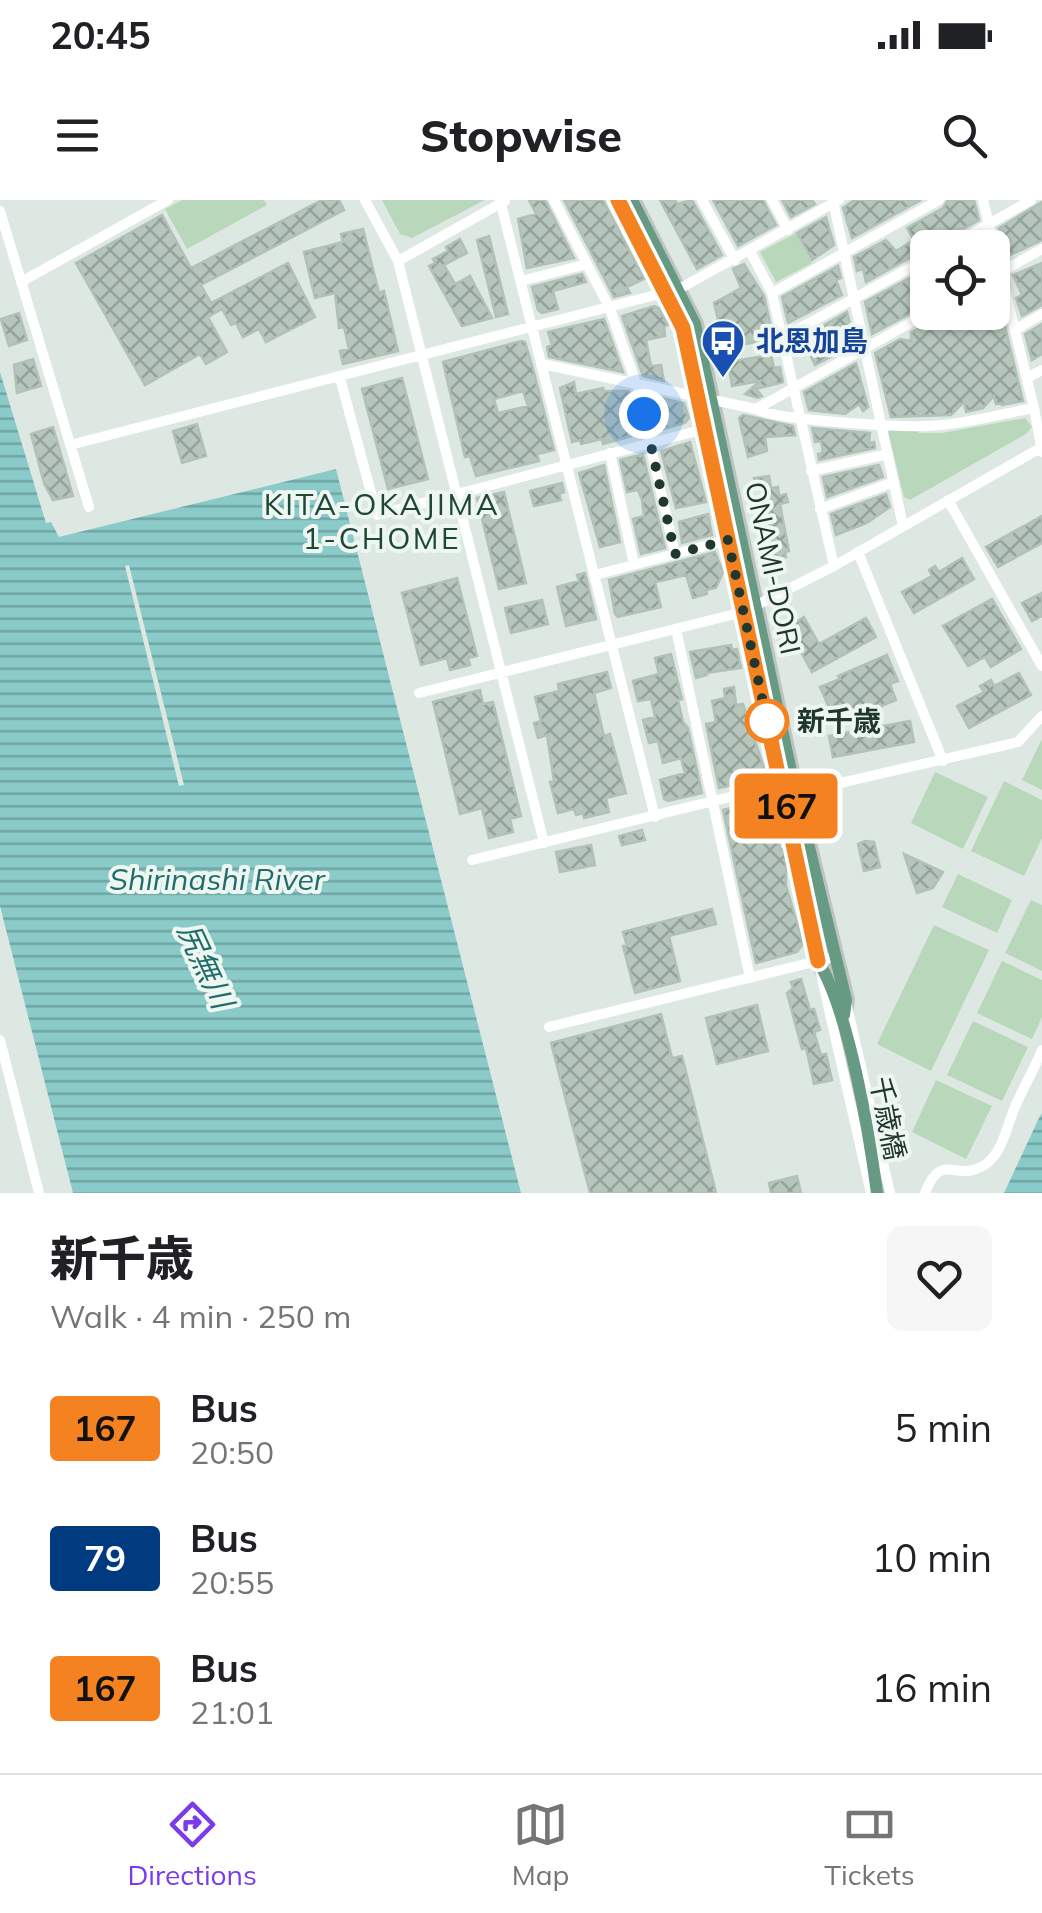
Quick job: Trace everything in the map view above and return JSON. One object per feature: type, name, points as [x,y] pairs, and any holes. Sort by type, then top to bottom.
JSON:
[{"type":"main road","name":"ONAMI-DORI","points":[[618,200],[673,291]]},
{"type":"main road","name":"ONAMI-DORI","points":[[632,200],[673,291],[705,398],[788,788],[818,961],[831,983],[843,1028]]},
{"type":"main road","name":"ONAMI-DORI","points":[[711,427],[728,540],[750,608]]},
{"type":"main road","name":"ONAMI-DORI","points":[[788,788],[846,1000]]},
{"type":"main road","points":[[843,1028],[846,1000]]},
{"type":"main road","name":"千歳橋","points":[[843,1028],[874,1193]]},
{"type":"street","points":[[21,282],[168,200]]},
{"type":"street","points":[[365,200],[398,261],[544,842]]},
{"type":"street","points":[[554,200],[610,309],[638,386],[675,554]]},
{"type":"street","points":[[702,200],[736,260]]},
{"type":"street","points":[[772,200],[788,230]]},
{"type":"street","points":[[772,294],[939,200]]},
{"type":"street","points":[[983,200],[989,230]]},
{"type":"street","points":[[978,230],[1031,200]]},
{"type":"street","points":[[398,261],[502,201],[655,817]]},
{"type":"street","points":[[70,445],[673,291],[736,260],[835,201],[903,526]]},
{"type":"street","points":[[0,211],[89,507]]},
{"type":"street","points":[[1010,266],[1042,248]]},
{"type":"street","points":[[750,251],[772,294],[834,566]]},
{"type":"street","points":[[521,281],[587,264]]},
{"type":"street","points":[[782,338],[910,268]]},
{"type":"street","points":[[1015,330],[1042,314]]},
{"type":"street","points":[[420,693],[750,608],[834,566],[1042,449],[1010,315]]},
{"type":"street","points":[[756,408],[910,323]]},
{"type":"street","points":[[542,364],[756,408],[763,413],[798,417],[927,426],[1034,408]]},
{"type":"street","points":[[1027,378],[1042,370]]},
{"type":"street","points":[[340,378],[376,515],[711,427]]},
{"type":"street","points":[[610,454],[634,564]]},
{"type":"street","points":[[811,471],[888,454]]},
{"type":"street","points":[[820,509],[894,482]]},
{"type":"street","points":[[948,500],[1042,666]]},
{"type":"street","points":[[595,575],[728,540]]},
{"type":"street","points":[[858,552],[943,761]]},
{"type":"street","points":[[676,629],[750,978]]},
{"type":"street","points":[[472,860],[712,802],[943,761],[1018,742],[1042,716]]},
{"type":"street","points":[[549,1027],[834,957]]},
{"type":"street","points":[[818,961],[874,1193]]},
{"type":"street","points":[[846,1000],[890,1193]]},
{"type":"street","points":[[0,1040],[39,1193]]},
{"type":"street","points":[[925,1193],[940,1170],[972,1171],[989,1162],[1004,1139],[1042,1050]]},
{"type":"green space","points":[[182,200],[264,200],[267,205],[187,249],[165,209]]},
{"type":"green space","points":[[382,200],[485,200],[412,238],[400,234]]},
{"type":"green space","points":[[796,233],[812,263],[776,282],[760,252]]},
{"type":"green space","points":[[1025,418],[1032,427],[1026,434],[910,500],[904,497],[888,432],[893,427],[942,433]]},
{"type":"green space","points":[[1042,739],[1042,790],[1022,780]]},
{"type":"green space","points":[[935,772],[988,797],[963,849],[911,823]]},
{"type":"green space","points":[[1004,781],[1042,800],[1042,838],[1024,876],[971,851]]},
{"type":"green space","points":[[958,874],[1012,900],[997,933],[942,907]]},
{"type":"green space","points":[[1031,900],[1042,905],[1042,971],[1005,953]]},
{"type":"green space","points":[[934,925],[989,950],[931,1071],[877,1044]]},
{"type":"green space","points":[[1002,961],[1042,980],[1042,1017],[1032,1039],[977,1013]]},
{"type":"green space","points":[[973,1021],[1028,1047],[1002,1101],[947,1075]]},
{"type":"green space","points":[[936,1080],[992,1106],[966,1159],[912,1132]]},
{"type":"water","name":"Shirinashi River","points":[[0,372],[46,523],[51,522],[59,537],[336,469],[521,1193],[73,1193],[0,906]]},
{"type":"water","points":[[1042,1113],[1042,1193],[1004,1193],[1039,1118]]},
{"type":"pier","points":[[129,565],[184,785],[179,786],[125,566]]},
{"type":"building","points":[[322,200],[339,200],[344,210],[201,285],[211,303],[288,263],[315,317],[266,342],[259,329],[243,337],[222,309],[208,317],[227,352],[206,364],[200,354],[145,385],[76,263],[162,215],[191,268]]},
{"type":"building","points":[[529,200],[545,200],[574,258],[527,268],[518,219],[536,214]]},
{"type":"building","points":[[564,200],[603,200],[644,279],[627,287],[630,293],[614,297]]},
{"type":"building","points":[[660,200],[675,200],[677,204],[692,200],[722,255],[697,269]]},
{"type":"building","points":[[713,200],[763,200],[776,225],[738,246]]},
{"type":"building","points":[[782,200],[812,200],[815,204],[791,217]]},
{"type":"building","points":[[854,200],[921,200],[852,238],[843,208]]},
{"type":"building","points":[[948,200],[974,200],[979,220],[961,230],[910,230],[910,233],[907,228],[943,208]]},
{"type":"building","points":[[1042,202],[1042,240],[1010,255],[1010,230],[999,228]]},
{"type":"building","points":[[826,217],[834,245],[812,260],[797,233]]},
{"type":"building","points":[[363,229],[379,293],[384,291],[398,351],[343,364],[340,351],[349,349],[344,327],[339,328],[335,293],[315,298],[304,252],[343,242],[341,234]]},
{"type":"building","points":[[489,236],[508,314],[496,317],[477,240]]},
{"type":"building","points":[[460,239],[467,253],[444,265],[455,284],[470,276],[492,318],[462,326],[429,266],[435,263],[433,259],[448,251],[446,247]]},
{"type":"building","points":[[886,240],[896,251],[910,242],[910,258],[866,282],[863,269],[857,271],[854,257]]},
{"type":"building","points":[[1042,263],[1042,305],[1022,316],[1016,298],[1022,295],[1013,275]]},
{"type":"building","points":[[744,264],[764,296],[776,349],[763,352],[761,341],[725,348],[714,303],[741,288],[733,269]]},
{"type":"building","points":[[838,266],[841,278],[836,280],[842,295],[788,323],[782,297]]},
{"type":"building","points":[[582,274],[586,282],[553,291],[558,309],[542,313],[538,310],[532,287]]},
{"type":"building","points":[[910,278],[910,314],[872,334],[865,302]]},
{"type":"building","points":[[654,306],[668,325],[664,326],[665,336],[646,340],[651,366],[661,365],[664,381],[643,376],[622,316]]},
{"type":"building","points":[[847,312],[855,344],[815,365],[807,335]]},
{"type":"building","points":[[19,313],[27,340],[9,346],[1,319]]},
{"type":"building","points":[[604,319],[623,372],[549,357],[547,347],[552,345],[548,332]]},
{"type":"building","points":[[1042,324],[1042,354],[1032,360],[1025,334]]},
{"type":"building","points":[[1006,330],[1023,401],[996,404],[994,396],[983,408],[966,412],[964,402],[951,415],[891,417],[875,353],[900,339],[911,341],[911,332]]},
{"type":"building","points":[[525,342],[554,450],[537,454],[539,461],[476,476],[470,456],[465,457],[443,362]],"holes":[[[523,391],[528,406],[498,413],[494,399]]]},
{"type":"building","points":[[771,355],[774,368],[780,367],[783,382],[756,389],[762,396],[758,398],[745,394],[760,381],[732,386],[728,362]]},
{"type":"building","points":[[33,359],[41,386],[17,393],[14,365]]},
{"type":"building","points":[[856,363],[868,407],[863,411],[859,404],[845,414],[809,410],[804,392]]},
{"type":"building","points":[[402,378],[428,479],[388,489],[362,389]]},
{"type":"building","points":[[574,382],[576,394],[603,388],[629,391],[639,434],[603,444],[602,439],[572,442],[560,388]]},
{"type":"building","points":[[648,395],[684,403],[689,418],[685,423],[657,431]]},
{"type":"building","points":[[743,415],[793,426],[795,435],[765,437],[767,451],[748,457],[739,418]]},
{"type":"building","points":[[197,424],[206,456],[182,463],[173,431]]},
{"type":"building","points":[[53,427],[73,496],[53,500],[44,483],[31,434]]},
{"type":"building","points":[[812,428],[870,433],[869,443],[874,442],[875,448],[819,460],[818,454],[823,453],[821,441],[815,442]]},
{"type":"building","points":[[690,442],[706,502],[676,508],[661,451]]},
{"type":"building","points":[[643,454],[665,548],[641,554],[633,519],[644,516],[642,500],[638,490],[627,492],[620,460]]},
{"type":"building","points":[[604,465],[620,542],[600,547],[579,473]]},
{"type":"building","points":[[879,465],[883,477],[827,497],[823,477]]},
{"type":"building","points":[[769,476],[771,488],[778,487],[779,496],[786,494],[788,502],[780,504],[789,551],[785,552],[786,557],[775,559],[763,487],[756,488],[754,478]]},
{"type":"building","points":[[562,483],[561,500],[534,506],[530,491]]},
{"type":"building","points":[[504,492],[526,583],[499,589],[477,498]]},
{"type":"building","points":[[886,494],[890,507],[867,523],[836,535],[831,514]]},
{"type":"building","points":[[708,514],[712,535],[682,543],[679,522]]},
{"type":"building","points":[[1042,516],[1042,543],[998,567],[986,547]]},
{"type":"building","points":[[715,552],[723,572],[716,588],[706,590],[707,594],[693,598],[686,575],[655,582],[661,607],[618,617],[615,614],[609,580]]},
{"type":"building","points":[[962,558],[974,579],[914,613],[902,592],[932,576],[929,570],[935,566],[939,572]]},
{"type":"building","points":[[585,573],[596,619],[566,626],[557,587],[579,581],[577,575]]},
{"type":"building","points":[[457,578],[477,656],[468,658],[470,665],[450,670],[447,658],[421,665],[402,593]]},
{"type":"building","points":[[1042,593],[1042,616],[1032,621],[1022,603]]},
{"type":"building","points":[[992,599],[1021,649],[991,667],[985,657],[968,666],[943,626]]},
{"type":"building","points":[[542,600],[548,624],[511,633],[505,608]]},
{"type":"building","points":[[804,617],[819,644],[866,618],[876,637],[812,672],[792,636],[798,632],[793,624]]},
{"type":"building","points":[[731,645],[732,650],[737,649],[741,668],[696,678],[690,652]]},
{"type":"building","points":[[671,654],[682,699],[678,700],[702,793],[668,801],[664,799],[660,780],[685,773],[681,758],[663,763],[658,741],[649,743],[643,720],[655,717],[651,699],[638,701],[633,681],[659,674],[655,658]]},
{"type":"building","points":[[887,655],[898,681],[890,684],[896,700],[852,718],[847,706],[831,712],[820,687]]},
{"type":"building","points":[[607,672],[611,688],[594,693],[604,736],[610,734],[626,793],[606,798],[609,812],[584,818],[583,813],[576,815],[574,809],[558,813],[550,782],[554,781],[547,735],[538,738],[534,723],[541,721],[535,697],[559,691],[558,684]]},
{"type":"building","points":[[1019,673],[1031,695],[969,728],[957,706],[984,692],[980,686],[991,680],[994,686]]},
{"type":"building","points":[[734,687],[736,705],[743,704],[766,774],[761,779],[719,788],[706,724],[716,722],[712,701],[725,698],[724,689]]},
{"type":"building","points":[[480,690],[483,704],[493,702],[521,816],[510,819],[513,832],[489,838],[482,808],[460,814],[433,702]]},
{"type":"building","points":[[910,721],[914,742],[833,757],[829,736]]},
{"type":"building","points":[[772,798],[780,849],[786,860],[786,885],[803,944],[797,952],[756,963],[723,810]]},
{"type":"building","points":[[642,830],[645,840],[622,845],[619,836]]},
{"type":"building","points":[[874,842],[880,867],[864,871],[858,844]]},
{"type":"building","points":[[591,845],[595,865],[560,872],[556,852]]},
{"type":"building","points":[[904,854],[943,872],[933,888],[917,893]]},
{"type":"building","points":[[712,909],[716,924],[669,936],[680,981],[635,993],[623,932]]},
{"type":"building","points":[[801,979],[810,1010],[814,1009],[820,1030],[814,1032],[821,1055],[826,1054],[832,1080],[814,1084],[787,993],[793,988],[791,982]]},
{"type":"building","points":[[757,1005],[768,1051],[717,1064],[706,1018]]},
{"type":"building","points":[[661,1014],[672,1058],[682,1056],[716,1193],[590,1193],[551,1043]]},
{"type":"building","points":[[797,1176],[801,1193],[771,1193],[769,1183]]},
{"type":"bus line","name":"167","points":[[618,200],[683,328],[818,961]]},
{"type":"place","name":"北恩加島","points":[[723,379]]},
{"type":"place","name":"新千歳","points":[[767,721]]},
{"type":"district","name":"KITA-OKAJIMA 1-CHOME","points":[[382,522]]},
{"type":"route","points":[[644,414],[675,554],[728,540],[767,721]]},
{"type":"water label","name":"尻無川","points":[[205,966]]}]
